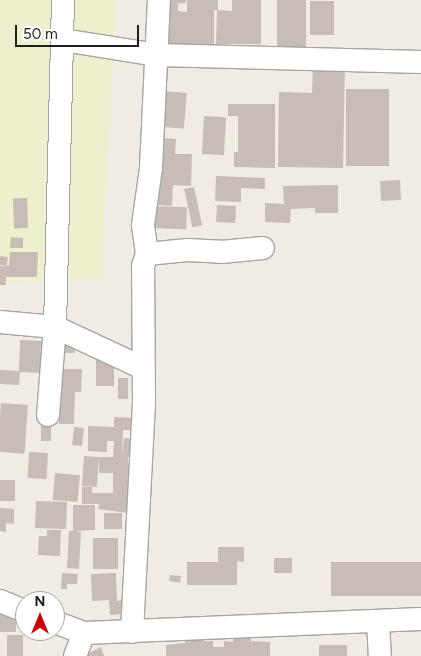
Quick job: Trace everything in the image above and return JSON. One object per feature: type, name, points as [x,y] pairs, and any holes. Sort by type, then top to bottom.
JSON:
[{"type":"street","points":[[48,415],[55,327],[63,0]]},
{"type":"street","points":[[132,632],[144,401],[143,266],[147,254],[143,226],[151,168],[158,55],[159,0]]},
{"type":"street","points":[[63,40],[158,55],[421,62]]},
{"type":"street","points":[[147,254],[263,248]]},
{"type":"street","points":[[0,322],[55,327],[143,368]]},
{"type":"street","points":[[0,601],[15,606]]},
{"type":"street","points":[[65,626],[84,633],[421,619]]},
{"type":"street","points":[[378,621],[380,656]]},
{"type":"street","points":[[74,656],[84,633]]},
{"type":"green space","points":[[0,0],[116,0],[101,279],[0,283]]},
{"type":"building","points":[[168,0],[186,0],[186,3],[171,4],[178,4],[178,11],[187,12],[187,0],[218,0],[218,10],[214,10],[214,44],[165,44]]},
{"type":"building","points":[[232,0],[261,0],[261,44],[216,44],[217,10],[232,11]]},
{"type":"building","points":[[277,0],[306,0],[306,47],[277,47]]},
{"type":"building","points":[[310,1],[334,1],[334,35],[310,35]]},
{"type":"building","points":[[313,61],[345,62],[343,168],[278,167],[279,92],[312,93]]},
{"type":"building","points":[[346,89],[389,89],[389,166],[346,166]]},
{"type":"building","points":[[164,91],[187,93],[184,129],[161,127]]},
{"type":"building","points":[[228,104],[275,104],[275,168],[234,167],[234,152],[238,152],[238,116],[228,116]]},
{"type":"building","points":[[204,116],[226,117],[224,155],[202,154]]},
{"type":"building","points":[[161,138],[176,139],[175,154],[192,154],[191,186],[173,185],[172,206],[158,205]]},
{"type":"building","points":[[216,176],[265,178],[265,189],[241,188],[241,202],[215,201]]},
{"type":"building","points":[[400,180],[401,200],[381,201],[380,181]]},
{"type":"building","points":[[338,185],[338,213],[315,213],[315,208],[291,209],[290,223],[265,222],[265,203],[284,204],[283,186]]},
{"type":"building","points":[[194,187],[202,225],[192,227],[184,189]]},
{"type":"building","points":[[13,198],[27,198],[28,228],[14,228]]},
{"type":"building","points":[[217,205],[236,206],[235,223],[216,222]]},
{"type":"building","points":[[152,206],[187,207],[186,229],[151,228]]},
{"type":"building","points":[[11,237],[23,238],[23,248],[10,248]]},
{"type":"building","points":[[10,252],[38,252],[37,277],[6,277],[6,285],[0,285],[0,266],[9,266]]},
{"type":"building","points":[[0,256],[8,257],[7,266],[0,265]]},
{"type":"building","points":[[20,340],[41,341],[40,373],[20,372],[19,385],[0,384],[0,370],[19,371]]},
{"type":"building","points":[[63,345],[75,345],[75,353],[63,353]]},
{"type":"building","points":[[96,360],[114,360],[114,386],[96,386]]},
{"type":"building","points":[[61,369],[82,369],[81,392],[75,392],[74,424],[59,424]]},
{"type":"building","points":[[118,378],[128,378],[128,399],[118,399]]},
{"type":"building","points":[[1,403],[28,405],[25,454],[0,452]]},
{"type":"building","points":[[114,417],[134,418],[134,430],[123,430],[122,457],[124,438],[138,439],[138,457],[128,457],[128,513],[98,509],[99,504],[82,504],[82,487],[92,487],[92,493],[113,493],[113,473],[99,473],[99,457],[113,457],[114,441],[107,441],[107,452],[88,451],[88,426],[114,427]]},
{"type":"building","points":[[41,426],[51,426],[51,441],[41,441]]},
{"type":"building","points":[[74,427],[84,428],[82,446],[72,445]]},
{"type":"building","points":[[29,452],[48,453],[47,479],[28,478]]},
{"type":"building","points":[[84,456],[99,457],[97,487],[82,486]]},
{"type":"building","points":[[55,473],[80,475],[78,502],[53,500]]},
{"type":"building","points":[[0,480],[15,480],[15,501],[0,501]]},
{"type":"building","points":[[36,501],[67,502],[66,529],[35,528]]},
{"type":"building","points":[[73,505],[95,505],[95,530],[76,531],[81,532],[79,569],[67,568],[69,531],[73,531]]},
{"type":"building","points":[[0,508],[14,509],[14,524],[6,523],[6,532],[0,531]]},
{"type":"building","points":[[104,513],[122,513],[122,529],[104,529]]},
{"type":"building","points":[[47,530],[61,530],[60,556],[38,555],[39,536],[47,536]]},
{"type":"building","points":[[93,538],[118,538],[118,569],[93,569]]},
{"type":"building","points":[[218,547],[244,547],[244,562],[237,561],[237,585],[187,585],[187,562],[218,562]]},
{"type":"building","points":[[274,558],[292,558],[292,573],[274,573]]},
{"type":"building","points":[[331,562],[421,562],[421,596],[331,596]]},
{"type":"building","points":[[62,573],[78,574],[77,584],[67,584],[67,589],[61,589]]},
{"type":"building","points":[[116,573],[117,601],[122,600],[123,614],[110,615],[109,600],[92,601],[91,574]]},
{"type":"building","points":[[170,575],[181,576],[180,583],[169,581]]},
{"type":"building","points":[[0,611],[15,611],[15,632],[0,632]]},
{"type":"building","points":[[185,632],[204,633],[204,641],[213,641],[213,647],[224,647],[224,641],[233,642],[233,633],[251,633],[251,641],[270,642],[270,656],[166,656],[166,645],[185,643]]},
{"type":"building","points":[[7,635],[15,635],[15,641],[23,641],[23,656],[7,656]]},
{"type":"building","points":[[319,645],[347,645],[347,656],[319,656]]},
{"type":"building","points":[[101,647],[104,656],[83,656]]}]
